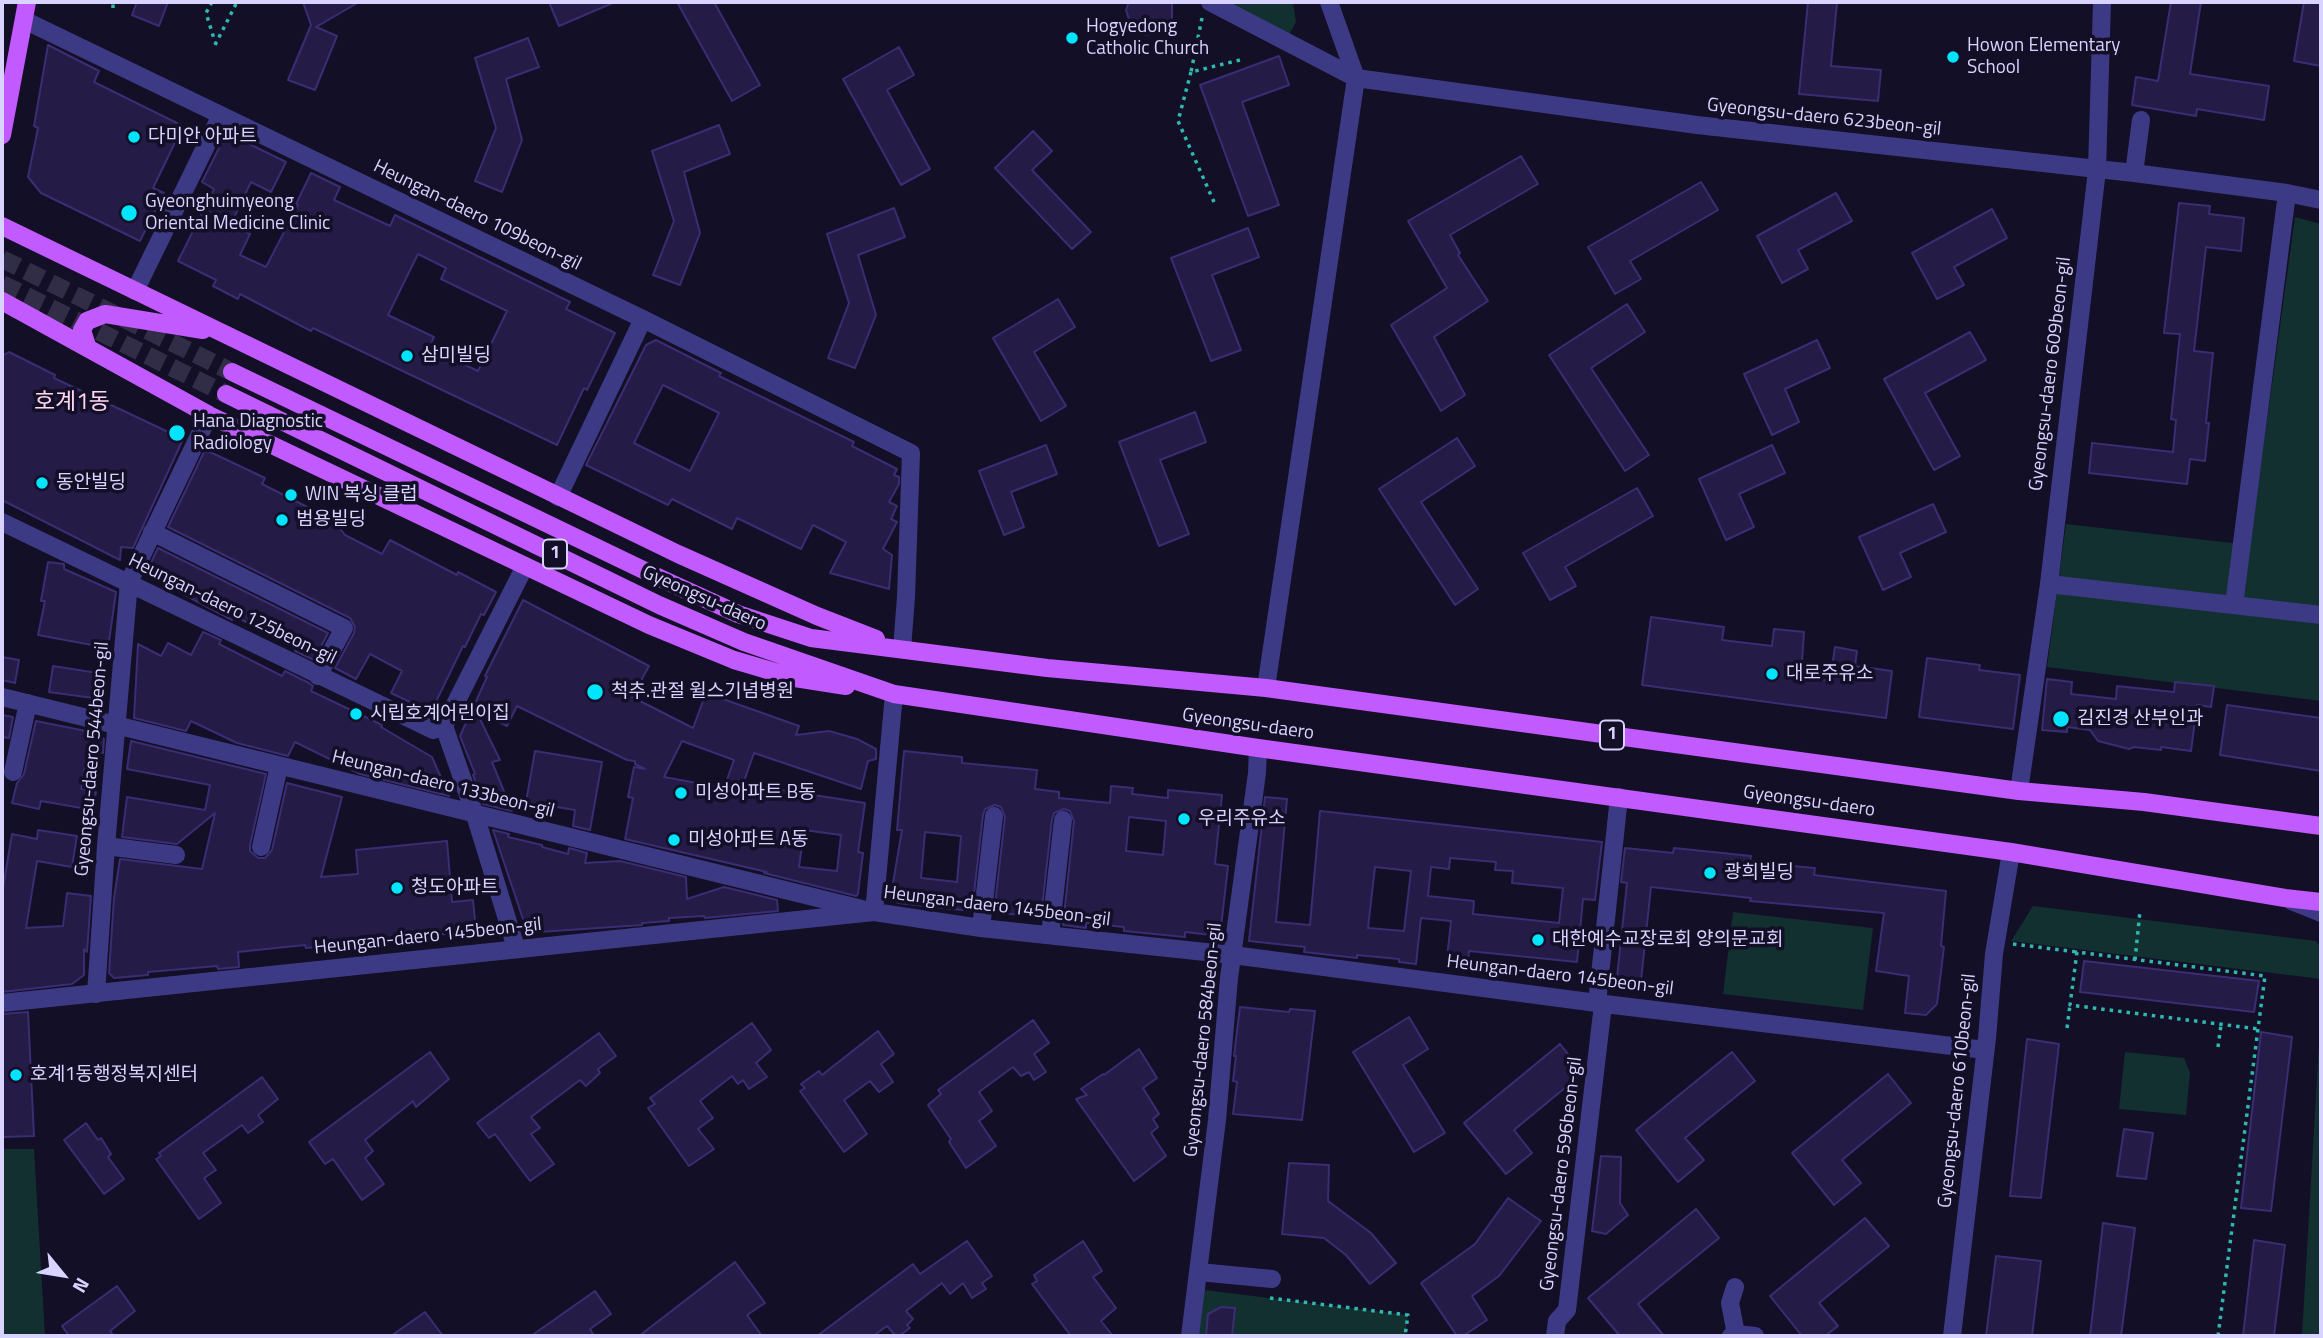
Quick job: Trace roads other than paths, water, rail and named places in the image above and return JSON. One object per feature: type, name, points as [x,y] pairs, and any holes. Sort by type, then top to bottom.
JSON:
[{"type":"main road","points":[[2,135],[26,11]]},
{"type":"main road","points":[[2,226],[558,496],[775,598],[902,649]]},
{"type":"main road","points":[[2,300],[209,415],[649,625],[734,660],[795,678],[894,694]]},
{"type":"main road","points":[[87,346],[82,330],[87,321],[105,314],[224,334]]},
{"type":"main road","name":"Gyeongsu-daero","points":[[232,372],[738,614],[811,638],[1047,668],[1266,688],[2019,791],[2144,802],[2321,827]]},
{"type":"main road","name":"Gyeongsu-daero","points":[[226,394],[671,610],[744,642],[894,694],[1258,748],[2011,852],[2321,902]]},
{"type":"street","points":[[1266,688],[1356,78],[1329,2]]},
{"type":"street","name":"Gyeongsu-daero 609beon-gil","points":[[2019,791],[2049,584],[2097,170],[2102,2]]},
{"type":"street","name":"Heungan-daero 109beon-gil","points":[[26,11],[220,115],[643,319],[911,453],[902,649]]},
{"type":"street","name":"Gyeongsu-daero 623beon-gil","points":[[1212,11],[1356,78],[1698,125],[2134,173],[2321,200]]},
{"type":"street","points":[[135,291],[220,115]]},
{"type":"street","points":[[2134,173],[2141,120]]},
{"type":"street","points":[[2234,605],[2287,193]]},
{"type":"street","points":[[558,496],[643,319]]},
{"type":"street","name":"Gyeongsu-daero 544beon-gil","points":[[96,994],[129,582],[209,415]]},
{"type":"street","name":"Heungan-daero 125beon-gil","points":[[2,522],[433,730],[444,726]]},
{"type":"street","points":[[152,532],[344,628],[318,676]]},
{"type":"street","points":[[516,948],[444,726],[525,566]]},
{"type":"street","points":[[2049,584],[2321,615]]},
{"type":"street","points":[[874,912],[894,694]]},
{"type":"street","name":"Heungan-daero 133beon-gil","points":[[2,697],[874,912]]},
{"type":"street","points":[[13,772],[28,703]]},
{"type":"street","name":"Gyeongsu-daero 584beon-gil","points":[[1190,1336],[1258,748]]},
{"type":"street","points":[[261,847],[279,766]]},
{"type":"street","name":"Gyeongsu-daero 596beon-gil","points":[[1555,1336],[1557,1321],[1567,1310],[1619,797]]},
{"type":"street","points":[[981,928],[994,816]]},
{"type":"street","points":[[1050,935],[1063,820]]},
{"type":"street","points":[[106,846],[176,855]]},
{"type":"street","name":"Gyeongsu-daero 610beon-gil","points":[[1952,1336],[1994,954],[2011,852]]},
{"type":"street","points":[[2285,898],[2321,913]]},
{"type":"street","name":"Heungan-daero 145beon-gil","points":[[2,1003],[874,912],[981,928],[1233,956],[1599,1008],[1985,1050]]},
{"type":"street","points":[[1199,1272],[1272,1279]]},
{"type":"street","points":[[1735,1287],[1730,1303],[1734,1335],[1755,1336]]},
{"type":"tunnel","points":[[2,259],[232,372]]},
{"type":"tunnel","points":[[2,284],[226,394]]},
{"type":"place","name":"Hogyedong Catholic Church","points":[[1072,38]]},
{"type":"place","name":"Howon Elementary School","points":[[1953,57]]},
{"type":"place","name":"다미안 아파트","points":[[134,137]]},
{"type":"place","name":"Gyeonghuimyeong Oriental Medicine Clinic","points":[[129,213]]},
{"type":"place","name":"삼미빌딩","points":[[407,356]]},
{"type":"place","name":"Hana Diagnostic Radiology","points":[[177,433]]},
{"type":"place","name":"동안빌딩","points":[[42,483]]},
{"type":"place","name":"WIN 복싱 클럽","points":[[291,495]]},
{"type":"place","name":"범용빌딩","points":[[282,520]]},
{"type":"place","name":"대로주유소","points":[[1772,674]]},
{"type":"place","name":"척추.관절 윌스기념병원","points":[[595,692]]},
{"type":"place","name":"시립호계어린이집","points":[[356,714]]},
{"type":"place","name":"김진경 산부인과","points":[[2061,719]]},
{"type":"place","name":"미성아파트 B동","points":[[681,793]]},
{"type":"place","name":"우리주유소","points":[[1184,819]]},
{"type":"place","name":"미성아파트 A동","points":[[674,840]]},
{"type":"place","name":"광희빌딩","points":[[1710,873]]},
{"type":"place","name":"청도아파트","points":[[397,888]]},
{"type":"place","name":"대한예수교장로회 양의문교회","points":[[1538,940]]},
{"type":"place","name":"호계1동행정복지센터","points":[[16,1075]]},
{"type":"district","name":"호계1동","points":[[72,403]]}]
